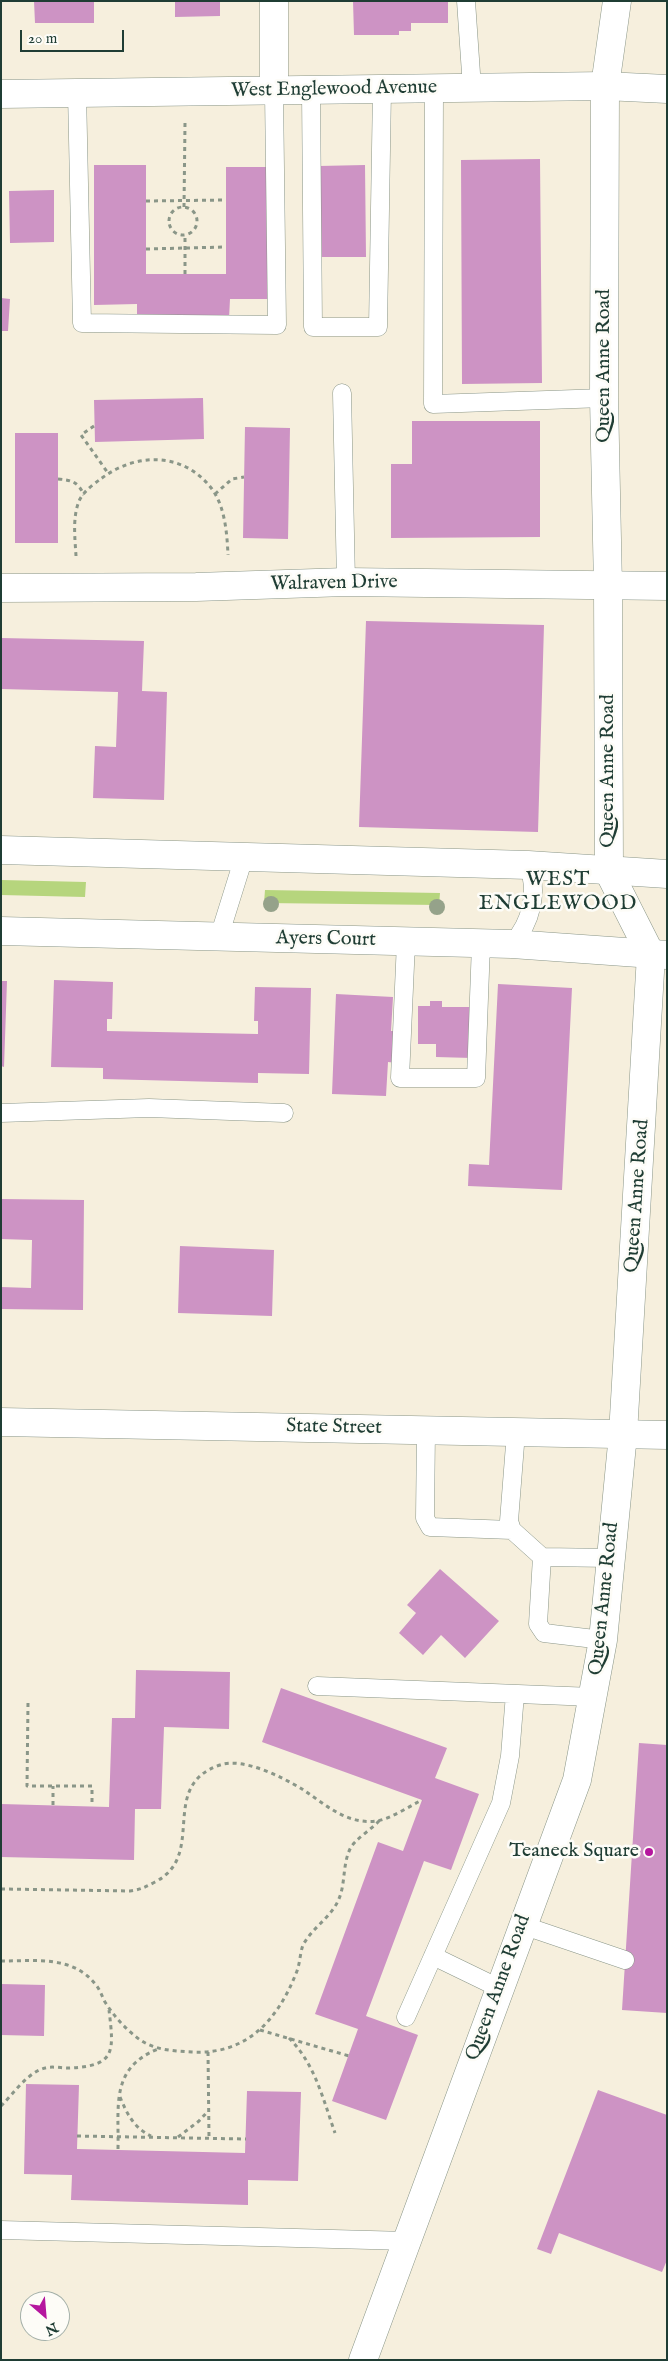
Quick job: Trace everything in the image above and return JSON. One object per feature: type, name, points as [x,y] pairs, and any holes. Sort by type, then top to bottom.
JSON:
[{"type":"street","points":[[274,1],[274,92]]},
{"type":"street","name":"Queen Anne Road","points":[[363,2360],[577,1780],[602,1640],[611,1558],[623,1434],[659,955],[609,872],[608,587],[604,398],[605,86],[617,1]]},
{"type":"street","name":"West Englewood Avenue","points":[[1,94],[274,92],[605,86],[667,89]]},
{"type":"street","name":"Walraven Drive","points":[[1,588],[229,586],[346,582],[608,587],[667,586]]},
{"type":"street","points":[[1,850],[528,865],[609,872],[667,874]]},
{"type":"street","name":"Ayers Court","points":[[1,931],[512,944],[659,955]]},
{"type":"street","name":"State Street","points":[[1,1422],[667,1435]]},
{"type":"lane","points":[[466,1],[472,88]]},
{"type":"lane","points":[[434,89],[433,404],[604,398]]},
{"type":"lane","points":[[311,91],[313,327],[378,327],[382,90]]},
{"type":"lane","points":[[77,92],[82,323],[277,325],[274,92]]},
{"type":"lane","points":[[342,393],[346,582]]},
{"type":"lane","points":[[219,937],[244,857]]},
{"type":"lane","points":[[512,944],[523,930],[530,911],[533,886],[528,865]]},
{"type":"lane","points":[[406,942],[400,1078],[476,1078],[481,944]]},
{"type":"lane","points":[[1,1113],[149,1108],[284,1113]]},
{"type":"lane","points":[[426,1430],[425,1518],[430,1527],[512,1530]]},
{"type":"lane","points":[[516,1432],[510,1521],[512,1530],[542,1557],[611,1558]]},
{"type":"lane","points":[[542,1557],[538,1624],[544,1633],[602,1640]]},
{"type":"lane","points":[[317,1686],[593,1696]]},
{"type":"lane","points":[[406,2017],[501,1803],[510,1756],[515,1694]]},
{"type":"lane","points":[[522,1925],[625,1960]]},
{"type":"lane","points":[[433,1956],[499,1988]]},
{"type":"lane","points":[[1,2230],[407,2241]]},
{"type":"path","points":[[184,207],[185,92]]},
{"type":"path","points":[[146,201],[226,200]]},
{"type":"path","points":[[184,207],[196,214],[198,223],[193,231],[185,235],[172,230],[169,221],[175,209],[184,207]]},
{"type":"path","points":[[185,235],[185,274]]},
{"type":"path","points":[[146,249],[226,247]]},
{"type":"path","points":[[94,426],[81,435],[108,473]]},
{"type":"path","points":[[79,588],[74,532],[80,499],[108,473],[120,466],[156,458],[187,468],[201,478],[215,494],[219,502],[227,535],[229,586]]},
{"type":"path","points":[[58,478],[77,483],[84,495]]},
{"type":"path","points":[[215,494],[232,479],[244,478]]},
{"type":"path","points":[[28,1703],[27,1786],[92,1786],[92,1806]]},
{"type":"path","points":[[1,1889],[130,1891],[145,1887],[162,1878],[173,1869],[180,1855],[185,1801],[190,1789],[205,1772],[228,1763],[239,1763],[256,1768],[301,1788],[326,1807],[350,1818],[370,1821],[380,1820]]},
{"type":"path","points":[[53,1786],[53,1805]]},
{"type":"path","points":[[1,1961],[49,1961],[73,1966],[91,1979],[109,2007],[137,2039],[158,2049],[208,2052],[236,2046],[260,2030],[285,1997],[298,1969],[302,1947],[338,1901],[344,1883],[344,1867],[351,1847],[380,1820],[422,1800]]},
{"type":"path","points":[[1,2106],[27,2080],[45,2068],[94,2066],[107,2058],[112,2040],[109,2007]]},
{"type":"path","points":[[260,2030],[348,2056]]},
{"type":"path","points":[[288,2038],[303,2054],[312,2071],[335,2133]]},
{"type":"path","points":[[118,2149],[122,2082],[129,2068],[136,2061],[158,2049]]},
{"type":"path","points":[[208,2052],[209,2138]]},
{"type":"path","points":[[120,2094],[132,2121],[138,2128],[154,2137]]},
{"type":"path","points":[[177,2137],[199,2121],[209,2109]]},
{"type":"path","points":[[77,2136],[246,2139]]},
{"type":"green space","points":[[1,880],[86,882],[85,897],[1,895]]},
{"type":"green space","points":[[265,890],[440,893],[439,905],[264,903]]},
{"type":"building","points":[[34,1],[94,1],[94,23],[35,23]]},
{"type":"building","points":[[175,1],[220,1],[220,16],[175,17]]},
{"type":"building","points":[[353,1],[448,1],[448,23],[411,23],[411,31],[399,31],[399,35],[354,35]]},
{"type":"building","points":[[540,159],[542,383],[462,384],[461,160]]},
{"type":"building","points":[[94,165],[146,165],[146,274],[226,274],[226,167],[270,167],[269,299],[230,299],[229,319],[137,319],[137,304],[94,305]]},
{"type":"building","points":[[365,165],[366,257],[319,257],[319,166]]},
{"type":"building","points":[[54,190],[54,242],[10,243],[9,191]]},
{"type":"building","points":[[1,298],[10,299],[8,331],[1,331]]},
{"type":"building","points":[[203,398],[204,439],[95,442],[94,400]]},
{"type":"building","points":[[412,421],[540,421],[540,537],[391,538],[391,464],[412,464]]},
{"type":"building","points":[[245,427],[290,428],[288,539],[243,538]]},
{"type":"building","points":[[15,433],[58,433],[58,543],[15,543]]},
{"type":"building","points":[[366,621],[544,625],[538,832],[359,827]]},
{"type":"building","points":[[1,638],[144,641],[142,691],[167,692],[164,800],[93,798],[95,746],[116,747],[118,692],[1,689]]},
{"type":"building","points":[[54,980],[113,982],[112,1019],[107,1019],[107,1031],[258,1034],[258,1021],[254,1021],[255,987],[311,988],[309,1074],[258,1073],[258,1083],[103,1079],[103,1068],[51,1067]]},
{"type":"building","points":[[1,981],[7,981],[4,1067],[1,1066]]},
{"type":"building","points":[[498,984],[572,988],[562,1190],[468,1186],[469,1164],[489,1165]]},
{"type":"building","points":[[336,994],[393,997],[391,1031],[398,1031],[397,1063],[388,1062],[386,1096],[332,1094]]},
{"type":"building","points":[[430,1001],[442,1001],[442,1007],[472,1007],[472,1058],[436,1057],[436,1044],[418,1044],[418,1006],[430,1006]]},
{"type":"building","points":[[1,1199],[84,1200],[83,1310],[1,1309],[1,1287],[31,1288],[32,1240],[1,1239]]},
{"type":"building","points":[[180,1246],[274,1250],[272,1316],[178,1313]]},
{"type":"building","points":[[440,1569],[499,1621],[465,1658],[441,1635],[423,1655],[399,1633],[416,1613],[407,1605]]},
{"type":"building","points":[[136,1670],[230,1672],[229,1729],[164,1727],[161,1809],[135,1809],[134,1860],[1,1857],[1,1804],[109,1807],[112,1718],[135,1718]]},
{"type":"building","points":[[281,1688],[447,1748],[435,1778],[479,1794],[451,1870],[424,1861],[366,2016],[418,2035],[386,2120],[332,2101],[358,2029],[315,2014],[378,1842],[403,1851],[422,1800],[262,1742]]},
{"type":"building","name":"Teaneck Square","points":[[639,1743],[667,1745],[667,2013],[622,2010]]},
{"type":"building","points":[[1,1984],[45,1985],[44,2036],[1,2035]]},
{"type":"building","points":[[26,2084],[79,2085],[77,2149],[245,2153],[247,2091],[301,2092],[298,2181],[248,2180],[248,2205],[71,2200],[72,2175],[24,2174]]},
{"type":"building","points":[[598,2090],[667,2115],[667,2260],[662,2272],[559,2233],[551,2254],[537,2249]]},
{"type":"place","name":"Teaneck Square","points":[[649,1852]]},
{"type":"district","name":"WEST ENGLEWOOD","points":[[558,893]]}]
